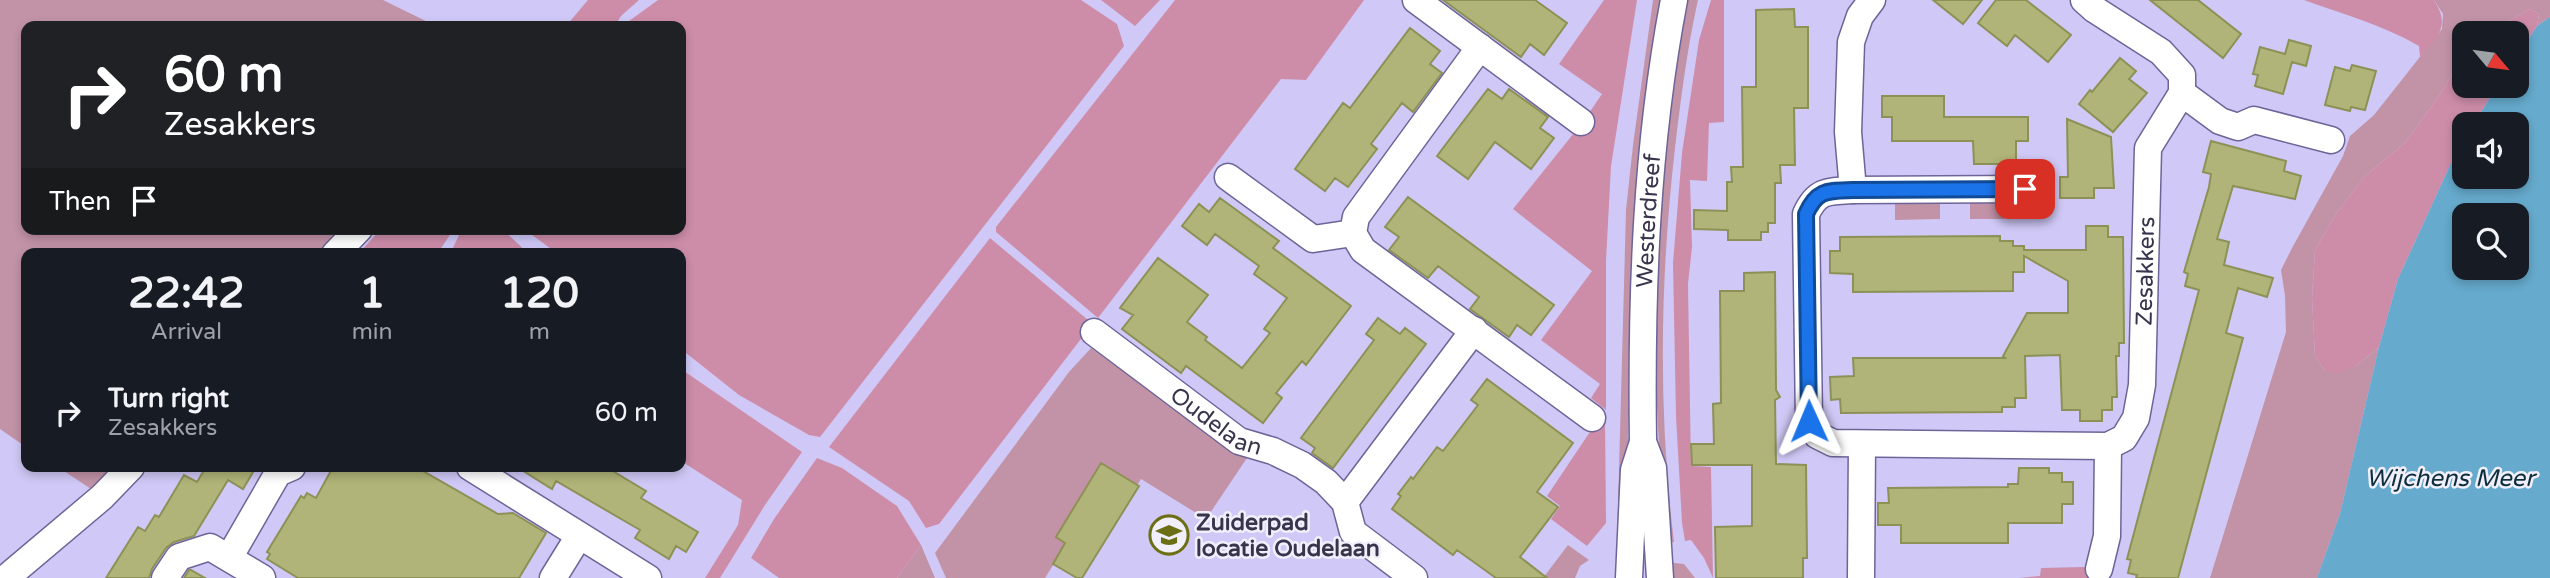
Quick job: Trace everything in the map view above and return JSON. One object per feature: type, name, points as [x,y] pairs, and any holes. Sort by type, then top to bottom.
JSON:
[{"type":"street","points":[[1416,0],[1581,122]]},
{"type":"street","name":"Westerdreef","points":[[1629,578],[1634,470],[1643,442],[1644,251],[1653,143],[1674,0]]},
{"type":"street","points":[[1853,190],[1848,132],[1851,42],[1860,16],[1872,0]]},
{"type":"street","points":[[2084,0],[2161,52],[2182,75],[2182,93],[2220,121],[2238,127],[2254,120],[2331,140]]},
{"type":"street","points":[[1480,47],[1356,217],[1353,233],[1363,250],[1591,418]]},
{"type":"street","name":"Zesakkers","points":[[2108,446],[2124,438],[2136,418],[2142,385],[2148,148],[2182,93]]},
{"type":"street","points":[[1228,177],[1313,239],[1353,233]]},
{"type":"street","points":[[2025,189],[1827,191],[1812,200],[1806,214],[1809,421],[1817,435],[1833,443],[2108,446],[2107,536],[2099,569]]},
{"type":"street","points":[[341,248],[353,235]]},
{"type":"street","points":[[1345,502],[1474,330]]},
{"type":"street","name":"Oudelaan","points":[[1094,332],[1239,441],[1273,451],[1302,465],[1326,482],[1345,502],[1353,532],[1414,578]]},
{"type":"street","name":"Westerdreef","points":[[1643,442],[1653,468],[1660,578]]},
{"type":"street","points":[[1861,578],[1862,444]]},
{"type":"street","points":[[6,578],[102,497],[126,472]]},
{"type":"street","points":[[229,558],[278,472]]},
{"type":"street","points":[[478,472],[648,578]]},
{"type":"street","points":[[553,578],[579,536]]},
{"type":"street","points":[[165,578],[179,557],[210,547],[262,578]]},
{"type":"shaded area","points":[[0,0],[383,0],[426,21],[21,21],[21,235],[345,235],[333,248],[21,248],[21,444],[0,429]]},
{"type":"shaded area","points":[[588,0],[639,0],[618,21],[570,21]]},
{"type":"shaded area","points":[[658,0],[1081,0],[1117,24],[1124,46],[820,437],[809,435],[739,395],[686,353],[686,248],[550,248],[532,235],[686,235],[686,21],[629,21]]},
{"type":"shaded area","points":[[1101,0],[1160,0],[1135,26]]},
{"type":"shaded area","points":[[1175,0],[1364,0],[1306,80],[1281,79],[1098,318],[996,232],[996,227]]},
{"type":"shaded area","points":[[1604,0],[1637,0],[1611,166],[1606,261],[1606,410],[1591,398],[1600,384],[1541,340],[1592,271],[1513,209],[1578,128],[1585,131],[1594,118],[1589,113],[1602,94],[1559,64]]},
{"type":"shaded area","points":[[1653,0],[1662,0],[1653,52],[1635,205],[1625,544],[1617,544],[1626,210]]},
{"type":"shaded area","points":[[1687,0],[1698,0],[1687,55],[1666,246],[1663,394],[1674,542],[1664,543],[1653,328],[1658,209],[1681,27]]},
{"type":"shaded area","points":[[1711,0],[1724,0],[1724,122],[1709,123],[1707,181],[1690,180],[1692,247],[1688,284],[1691,466],[1711,467],[1713,578],[1704,558],[1691,540],[1685,541],[1682,523],[1676,416],[1673,263],[1682,153],[1699,40]]},
{"type":"shaded area","points":[[2304,0],[2434,0],[2442,17],[2442,24],[2437,37],[2420,57],[2419,46],[2391,32]]},
{"type":"shaded area","points":[[2434,0],[2550,0],[2550,17],[2537,26],[2539,14],[2530,9],[2509,21],[2452,21],[2452,74],[2439,96],[2405,143],[2365,176],[2336,214],[2315,250],[2312,298],[2315,356],[2325,371],[2356,366],[2379,347],[2340,514],[2317,578],[2210,578],[2286,332],[2281,270],[2343,156],[2350,136],[2374,115],[2442,29],[2443,14]]},
{"type":"shaded area","points":[[2530,9],[2539,14],[2537,26],[2529,38],[2529,21],[2509,21]]},
{"type":"shaded area","points":[[2452,74],[2452,98],[2490,98],[2481,112],[2452,112],[2452,161],[2398,279],[2379,347],[2356,366],[2338,373],[2325,371],[2315,356],[2312,298],[2315,250],[2336,214],[2365,176],[2405,143]]},
{"type":"shaded area","points":[[1970,201],[2004,201],[2004,219],[1970,219]]},
{"type":"shaded area","points":[[1895,202],[1940,202],[1940,219],[1895,220]]},
{"type":"shaded area","points":[[375,235],[450,235],[441,248],[364,248]]},
{"type":"shaded area","points":[[459,235],[508,235],[523,248],[453,248]]},
{"type":"shaded area","points":[[990,238],[1088,320],[1087,331],[939,524],[926,528],[909,501],[829,447]]},
{"type":"shaded area","points":[[1091,348],[1247,458],[1206,519],[1141,479],[1087,567],[1062,551],[1045,578],[946,578],[935,553],[1069,372]]},
{"type":"shaded area","points":[[686,372],[802,452],[765,505],[720,578],[705,578],[738,525],[742,500],[686,464]]},
{"type":"shaded area","points":[[1602,414],[1605,417],[1606,523],[1587,546],[1551,519],[1560,506],[1547,496]]},
{"type":"shaded area","points":[[817,458],[842,468],[897,506],[921,545],[897,578],[779,578],[751,558],[774,519]]},
{"type":"shaded area","points":[[66,472],[119,472],[97,493]]},
{"type":"shaded area","points":[[921,545],[935,578],[897,578]]},
{"type":"shaded area","points":[[1568,545],[1589,560],[1580,566],[1575,578],[1543,578]]},
{"type":"shaded area","points":[[1665,562],[1684,564],[1695,578],[1668,578]]},
{"type":"shaded area","points":[[2084,567],[2094,571],[2090,578],[2019,578],[2040,576],[2041,568]]},
{"type":"water","name":"Wijchens Meer","points":[[2550,17],[2550,578],[2317,578],[2340,514],[2379,347],[2398,279],[2452,161],[2452,189],[2529,189],[2529,112],[2481,112],[2490,98],[2529,98],[2529,38],[2537,26]]},
{"type":"building","points":[[1443,0],[1535,0],[1567,23],[1544,55],[1530,44],[1521,57]]},
{"type":"building","points":[[1933,0],[1982,0],[1963,24]]},
{"type":"building","points":[[1996,0],[2026,0],[2071,35],[2048,62],[2015,35],[2007,46],[1978,23]]},
{"type":"building","points":[[2150,0],[2198,0],[2241,34],[2223,58]]},
{"type":"building","points":[[1794,9],[1795,27],[1808,27],[1808,108],[1794,108],[1795,165],[1780,165],[1781,183],[1775,183],[1775,223],[1768,223],[1768,232],[1761,232],[1761,240],[1728,240],[1728,230],[1694,229],[1694,210],[1727,211],[1727,182],[1732,182],[1731,167],[1743,167],[1742,87],[1756,87],[1756,10]]},
{"type":"building","points":[[1410,28],[1440,51],[1430,64],[1442,73],[1413,112],[1402,103],[1371,144],[1377,149],[1348,187],[1335,178],[1325,191],[1295,169],[1343,103],[1350,108]]},
{"type":"building","points":[[2289,40],[2311,46],[2306,66],[2292,62],[2283,94],[2255,86],[2258,75],[2253,74],[2260,47],[2285,54]]},
{"type":"building","points":[[2120,58],[2136,71],[2129,79],[2147,93],[2113,132],[2079,104]]},
{"type":"building","points":[[2352,65],[2376,71],[2365,110],[2351,107],[2350,111],[2325,105],[2335,67],[2350,71]]},
{"type":"building","points":[[1488,89],[1502,99],[1509,89],[1548,117],[1540,128],[1554,138],[1531,169],[1495,142],[1468,179],[1437,156]]},
{"type":"building","points":[[1882,96],[1944,96],[1944,117],[2028,117],[2028,141],[2016,141],[2016,164],[1974,164],[1973,141],[1892,141],[1892,117],[1882,117]]},
{"type":"building","points":[[2067,119],[2111,137],[2114,188],[2094,188],[2094,198],[2060,198],[2060,177],[2068,177]]},
{"type":"building","points":[[2211,141],[2286,161],[2284,171],[2301,176],[2295,199],[2233,186],[2217,239],[2229,242],[2224,265],[2273,278],[2267,297],[2238,288],[2226,333],[2243,338],[2178,578],[2136,578],[2137,575],[2128,573],[2131,560],[2127,559],[2199,290],[2185,286],[2188,274],[2184,272],[2209,187],[2211,174],[2203,172]]},
{"type":"building","points":[[1408,197],[1554,305],[1531,335],[1517,325],[1509,337],[1470,309],[1479,297],[1438,266],[1428,278],[1389,250],[1399,237],[1385,227]]},
{"type":"building","points":[[1220,198],[1279,241],[1273,248],[1351,306],[1306,365],[1302,361],[1276,393],[1282,398],[1263,423],[1186,366],[1181,373],[1122,329],[1133,315],[1120,308],[1158,258],[1208,295],[1187,322],[1207,337],[1205,340],[1242,368],[1270,333],[1264,329],[1287,298],[1254,274],[1259,266],[1215,234],[1207,245],[1182,226],[1199,204],[1209,212]]},
{"type":"building","points":[[2086,226],[2108,226],[2108,237],[2123,237],[2124,343],[2119,343],[2119,356],[2116,356],[2117,397],[2112,397],[2112,410],[2102,410],[2102,421],[2080,421],[2080,410],[2062,410],[2060,355],[2025,356],[2026,398],[2015,398],[2015,407],[2002,407],[2002,412],[1841,413],[1840,399],[1831,400],[1830,377],[1854,376],[1853,358],[2005,358],[2003,356],[2027,313],[2068,313],[2068,281],[2024,256],[2024,272],[2013,272],[2013,291],[1853,292],[1853,274],[1830,273],[1830,251],[1840,251],[1840,237],[2000,236],[2000,241],[2013,241],[2013,246],[2024,246],[2024,250],[2086,250]]},
{"type":"building","points":[[1775,272],[1776,390],[1780,397],[1775,400],[1776,464],[1806,465],[1807,558],[1803,558],[1803,578],[1716,578],[1715,527],[1752,526],[1752,465],[1692,465],[1691,444],[1714,444],[1713,404],[1721,403],[1720,291],[1744,291],[1744,273]]},
{"type":"building","points":[[1378,318],[1400,334],[1405,328],[1426,344],[1333,468],[1312,453],[1315,448],[1301,438],[1374,340],[1366,334]]},
{"type":"building","points":[[1487,379],[1573,443],[1537,492],[1558,507],[1520,557],[1547,578],[1496,578],[1457,550],[1453,555],[1392,509],[1401,496],[1398,494],[1411,477],[1413,479],[1437,447],[1443,451],[1478,405],[1471,400]]},
{"type":"building","points":[[1101,463],[1139,486],[1082,578],[1077,578],[1053,564],[1065,543],[1056,537]]},
{"type":"building","points":[[2019,468],[2049,468],[2049,473],[2062,473],[2062,482],[2073,482],[2073,504],[2062,504],[2062,523],[2008,523],[2008,543],[1901,543],[1901,525],[1878,525],[1878,503],[1889,503],[1888,488],[2008,487],[2008,484],[2018,484]]},
{"type":"building","points":[[203,472],[253,472],[243,489],[228,480],[194,536],[174,542],[166,548],[149,578],[106,578],[138,527],[145,531],[155,515],[159,517],[184,475],[197,482]]},
{"type":"building","points":[[330,472],[425,472],[498,514],[513,513],[546,533],[519,578],[298,578],[267,559],[270,554],[267,552],[301,496],[304,498],[307,493],[316,498]]},
{"type":"building","points":[[525,472],[614,472],[646,491],[641,498],[698,532],[686,552],[676,546],[669,559],[635,538],[640,530],[556,481],[552,489]]},
{"type":"building","points":[[191,570],[205,578],[184,578]]},
{"type":"place","name":"Zuiderpad locatie Oudelaan","points":[[1169,535]]},
{"type":"route","points":[[1809,421],[1806,214],[1812,200],[1827,191],[2025,189]]}]
